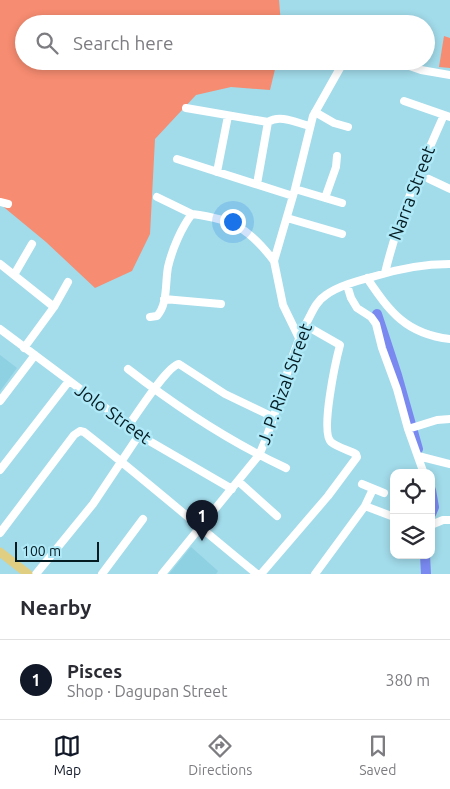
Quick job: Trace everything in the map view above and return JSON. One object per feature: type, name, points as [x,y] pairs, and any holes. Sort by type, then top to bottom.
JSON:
[{"type":"main road","points":[[0,552],[28,574]]},
{"type":"street","points":[[299,338],[283,305],[274,261],[294,193],[310,126],[315,112],[339,70]]},
{"type":"street","points":[[420,70],[450,75]]},
{"type":"street","points":[[404,101],[447,116]]},
{"type":"street","points":[[186,108],[268,122],[273,119],[279,119],[310,126]]},
{"type":"street","points":[[315,112],[334,123],[348,128]]},
{"type":"street","points":[[217,172],[228,116]]},
{"type":"street","name":"Narra Street","points":[[385,273],[406,202],[447,116]]},
{"type":"street","points":[[256,184],[268,122]]},
{"type":"street","points":[[325,198],[336,167],[337,156]]},
{"type":"street","points":[[176,159],[256,184],[342,203]]},
{"type":"street","points":[[429,179],[450,189]]},
{"type":"street","points":[[157,197],[192,214],[217,217],[234,224],[255,240],[274,261]]},
{"type":"street","points":[[150,317],[157,316],[161,312],[170,260],[184,226],[192,214]]},
{"type":"street","points":[[287,218],[342,234]]},
{"type":"street","points":[[14,275],[32,244]]},
{"type":"street","points":[[0,264],[54,306]]},
{"type":"street","name":"J. P. Rizal Street","points":[[162,574],[259,455],[267,438],[299,338],[322,298],[347,285],[385,273],[416,266],[450,264]]},
{"type":"street","points":[[367,278],[396,317],[423,332],[450,339]]},
{"type":"street","points":[[24,348],[54,306],[68,282]]},
{"type":"street","points":[[347,285],[351,298],[357,308],[371,317],[376,324],[382,348],[398,389],[422,469]]},
{"type":"street","points":[[164,299],[221,304]]},
{"type":"street","points":[[0,533],[74,435],[80,431],[84,432],[122,462],[200,529],[259,574],[328,496],[357,457],[356,454],[329,439],[330,397],[340,345],[305,325]]},
{"type":"street","name":"Jolo Street","points":[[0,329],[139,435],[232,489]]},
{"type":"street","points":[[0,401],[35,355]]},
{"type":"street","points":[[128,426],[154,390],[174,366],[179,364],[225,394],[273,417]]},
{"type":"street","points":[[128,370],[154,390],[194,416],[259,455],[286,468]]},
{"type":"street","points":[[0,470],[69,381]]},
{"type":"street","points":[[409,428],[438,420],[450,419]]},
{"type":"street","points":[[36,574],[93,504],[139,435]]},
{"type":"street","points":[[418,456],[450,464]]},
{"type":"street","points":[[238,482],[277,516]]},
{"type":"street","points":[[362,484],[384,493]]},
{"type":"street","points":[[315,574],[365,506],[373,489]]},
{"type":"street","points":[[365,506],[390,515]]},
{"type":"street","points":[[102,574],[143,519]]},
{"type":"street","points":[[435,523],[443,520],[450,520]]},
{"type":"shaded area","points":[[0,0],[279,0],[280,15],[15,15],[15,70],[275,70],[270,90],[231,87],[196,95],[155,139],[150,234],[132,271],[95,288],[46,242],[0,204]]},
{"type":"shaded area","points":[[444,36],[450,38],[450,68],[439,67]]},
{"type":"shaded area","points":[[0,355],[17,368],[0,391]]},
{"type":"shaded area","points":[[191,547],[218,571],[216,574],[169,574]]},
{"type":"waterway","points":[[377,314],[418,449]]},
{"type":"waterway","points":[[425,559],[426,574]]},
{"type":"place","name":"Pisces","points":[[202,541]]}]
